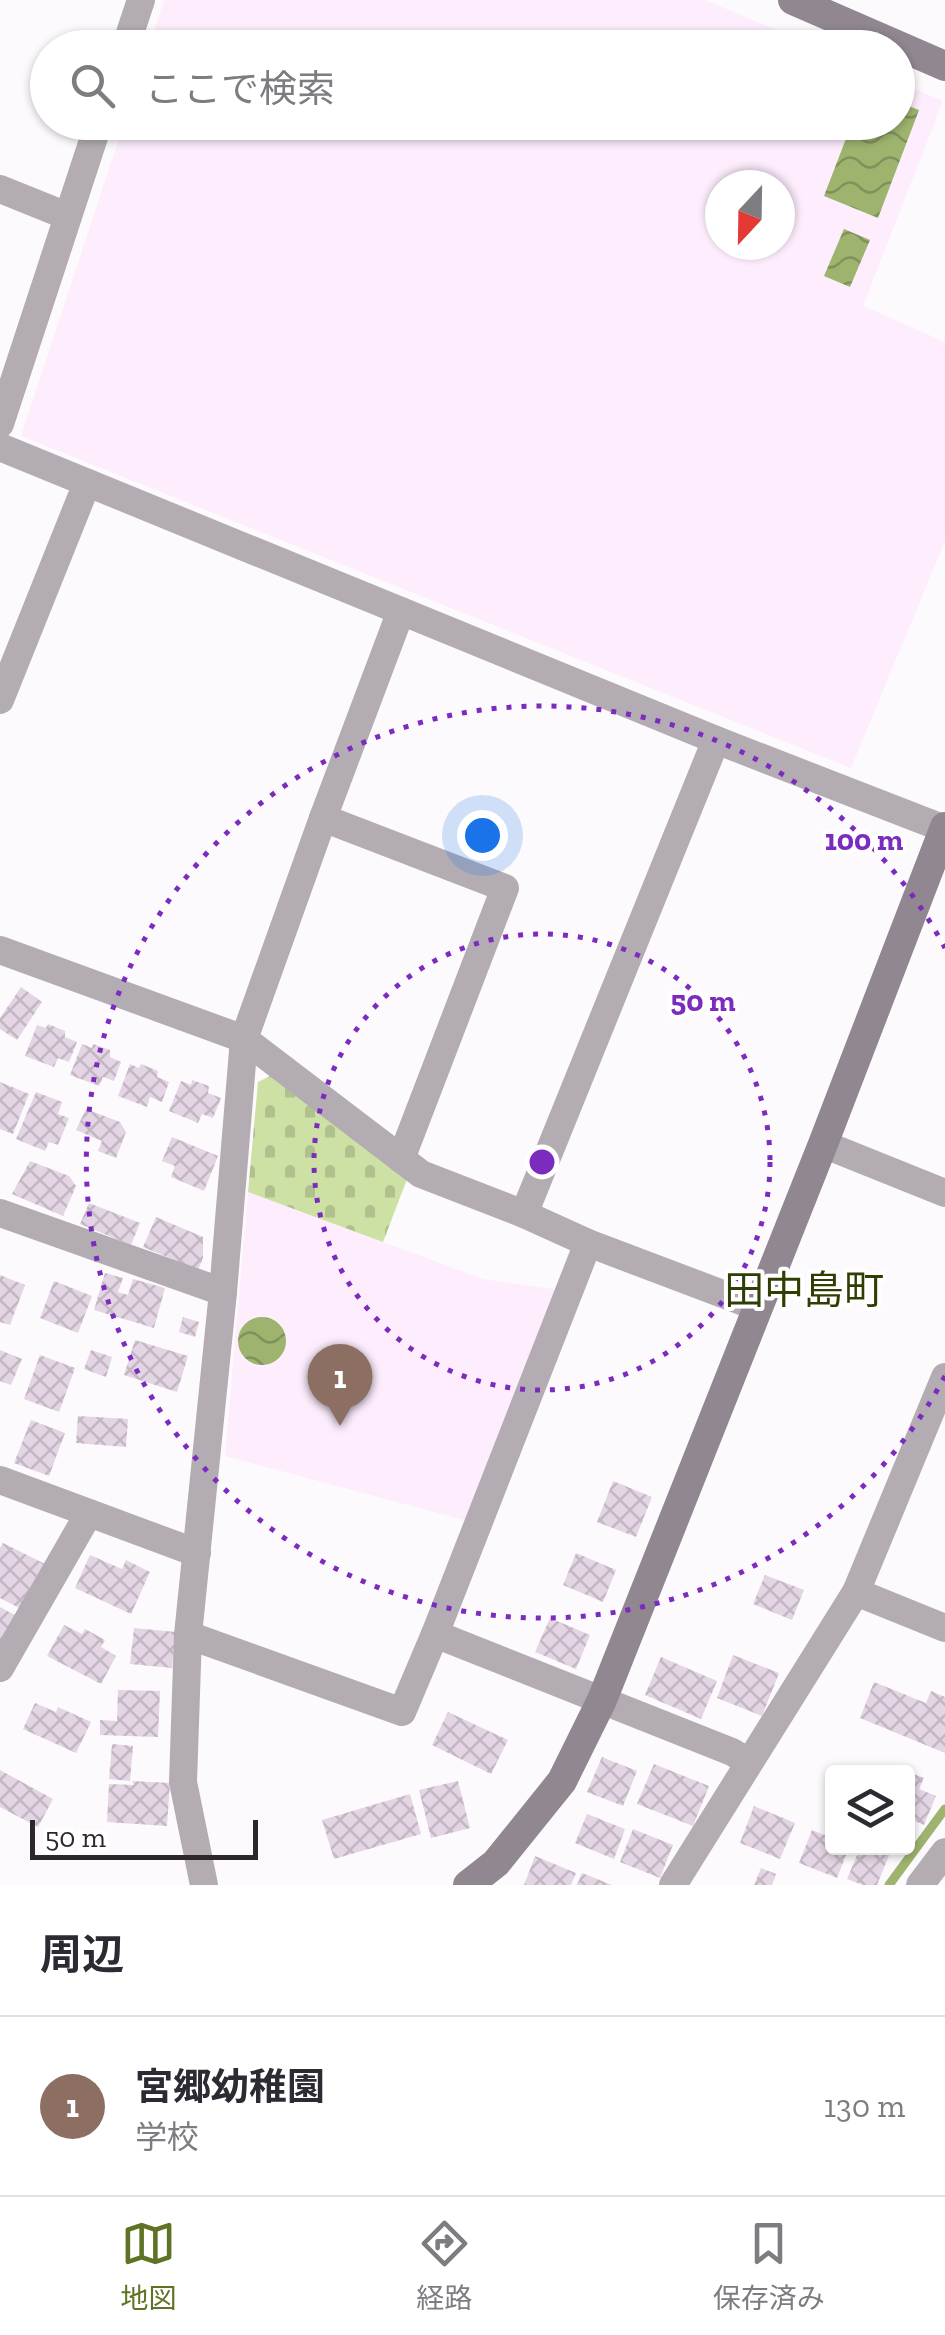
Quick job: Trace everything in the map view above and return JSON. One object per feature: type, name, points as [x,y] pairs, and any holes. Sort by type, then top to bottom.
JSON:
[{"type":"street","points":[[130,30],[141,0]]},
{"type":"street","points":[[793,0],[862,30]]},
{"type":"street","points":[[915,53],[945,66]]},
{"type":"street","points":[[0,424],[93,140]]},
{"type":"street","points":[[0,189],[66,216]]},
{"type":"street","points":[[0,448],[716,740],[945,828],[824,1144],[602,1700],[562,1781],[496,1863],[468,1885]]},
{"type":"street","points":[[0,700],[87,482]]},
{"type":"street","points":[[204,1885],[183,1782],[188,1635],[244,1039],[401,611]]},
{"type":"street","points":[[524,1214],[716,740]]},
{"type":"street","points":[[323,818],[505,888],[401,1158]]},
{"type":"street","points":[[0,950],[244,1039],[422,1174],[757,1307]]},
{"type":"street","points":[[824,1144],[945,1193]]},
{"type":"street","points":[[0,1213],[223,1292]]},
{"type":"street","points":[[188,1635],[402,1712],[588,1243]]},
{"type":"street","points":[[673,1885],[856,1592],[945,1377]]},
{"type":"street","points":[[0,1480],[197,1553]]},
{"type":"street","points":[[0,1668],[89,1513]]},
{"type":"street","points":[[856,1592],[945,1628]]},
{"type":"street","points":[[435,1634],[749,1762]]},
{"type":"street","points":[[920,1885],[945,1852]]},
{"type":"shaded area","points":[[164,0],[705,0],[776,30],[154,30]]},
{"type":"shaded area","points":[[915,89],[943,101],[863,306],[945,342],[945,541],[851,768],[21,436],[118,140],[915,140]]},
{"type":"shaded area","points":[[248,1192],[483,1279],[559,1290],[468,1521],[225,1456]]},
{"type":"green space","points":[[276,1073],[409,1174],[383,1242],[248,1192],[258,1082]]},
{"type":"water","points":[[845,140],[908,140],[878,218],[824,196]]},
{"type":"water","points":[[844,229],[870,240],[850,287],[824,276]]},
{"type":"water","points":[[262,1317],[279,1324],[286,1341],[279,1358],[262,1365],[245,1358],[238,1341],[245,1324]]},
{"type":"building","points":[[21,987],[42,1002],[17,1040],[0,1029],[0,1018]]},
{"type":"building","points":[[48,1024],[65,1031],[65,1037],[77,1042],[69,1062],[58,1058],[54,1067],[25,1056],[37,1025],[46,1028]]},
{"type":"building","points":[[82,1044],[110,1050],[110,1057],[121,1062],[114,1081],[103,1077],[99,1086],[70,1075]]},
{"type":"building","points":[[130,1064],[158,1071],[157,1077],[169,1082],[162,1102],[150,1097],[147,1107],[118,1096]]},
{"type":"building","points":[[192,1080],[209,1086],[208,1093],[221,1098],[213,1118],[202,1114],[198,1123],[169,1111],[181,1081],[191,1085]]},
{"type":"building","points":[[0,1082],[29,1094],[13,1134],[0,1129]]},
{"type":"building","points":[[36,1092],[62,1102],[58,1114],[69,1118],[58,1145],[49,1142],[45,1151],[16,1139]]},
{"type":"building","points":[[86,1109],[120,1122],[126,1132],[116,1158],[98,1151],[102,1141],[76,1130]]},
{"type":"building","points":[[172,1137],[218,1156],[204,1191],[171,1177],[175,1166],[162,1161]]},
{"type":"building","points":[[30,1161],[69,1176],[76,1186],[63,1216],[12,1194]]},
{"type":"building","points":[[89,1203],[140,1223],[131,1245],[80,1224]]},
{"type":"building","points":[[156,1217],[203,1237],[203,1258],[198,1270],[143,1247]]},
{"type":"building","points":[[105,1273],[123,1278],[118,1292],[128,1295],[133,1279],[165,1288],[154,1328],[94,1310]]},
{"type":"building","points":[[0,1275],[25,1285],[10,1325],[0,1322]]},
{"type":"building","points":[[54,1281],[92,1296],[78,1333],[40,1318]]},
{"type":"building","points":[[183,1317],[199,1322],[195,1337],[179,1332]]},
{"type":"building","points":[[135,1340],[188,1356],[177,1392],[124,1375]]},
{"type":"building","points":[[0,1350],[22,1359],[11,1385],[0,1381]]},
{"type":"building","points":[[91,1350],[112,1357],[106,1377],[84,1369]]},
{"type":"building","points":[[40,1355],[75,1368],[59,1412],[24,1399]]},
{"type":"building","points":[[78,1416],[128,1419],[126,1447],[76,1443]]},
{"type":"building","points":[[31,1420],[65,1433],[49,1476],[14,1463]]},
{"type":"building","points":[[613,1481],[652,1497],[636,1537],[597,1522]]},
{"type":"building","points":[[3,1543],[47,1565],[23,1610],[0,1598]]},
{"type":"building","points":[[576,1553],[616,1570],[603,1602],[563,1585]]},
{"type":"building","points":[[90,1555],[122,1569],[126,1560],[150,1572],[131,1614],[75,1588]]},
{"type":"building","points":[[765,1575],[804,1590],[792,1620],[753,1604]]},
{"type":"building","points":[[0,1607],[18,1617],[0,1651]]},
{"type":"building","points":[[550,1618],[590,1635],[576,1669],[535,1652]]},
{"type":"building","points":[[64,1625],[82,1634],[85,1629],[105,1640],[101,1647],[116,1656],[101,1684],[47,1656]]},
{"type":"building","points":[[134,1628],[176,1632],[172,1668],[130,1664]]},
{"type":"building","points":[[733,1655],[779,1673],[762,1716],[717,1698]]},
{"type":"building","points":[[661,1657],[717,1681],[701,1719],[645,1695]]},
{"type":"building","points":[[874,1682],[926,1703],[931,1691],[945,1697],[945,1753],[860,1718]]},
{"type":"building","points":[[118,1690],[160,1691],[158,1737],[100,1735],[100,1720],[117,1721]]},
{"type":"building","points":[[35,1703],[56,1712],[58,1707],[91,1722],[76,1753],[23,1729]]},
{"type":"building","points":[[448,1712],[508,1740],[491,1774],[432,1745]]},
{"type":"building","points":[[112,1744],[133,1746],[130,1781],[109,1779]]},
{"type":"building","points":[[602,1757],[637,1771],[623,1806],[587,1792]]},
{"type":"building","points":[[654,1764],[709,1786],[693,1826],[637,1804]]},
{"type":"building","points":[[0,1770],[53,1799],[38,1827],[0,1807]]},
{"type":"building","points":[[915,1775],[924,1778],[919,1789],[936,1796],[924,1825],[915,1821]]},
{"type":"building","points":[[132,1781],[170,1783],[167,1826],[107,1822],[109,1784],[134,1785]]},
{"type":"building","points":[[458,1781],[470,1828],[431,1838],[419,1790]]},
{"type":"building","points":[[410,1794],[421,1834],[334,1859],[322,1820]]},
{"type":"building","points":[[754,1806],[795,1823],[780,1859],[740,1843]]},
{"type":"building","points":[[587,1814],[625,1829],[614,1859],[575,1843]]},
{"type":"building","points":[[633,1829],[673,1845],[660,1878],[620,1862]]},
{"type":"building","points":[[812,1830],[825,1835],[825,1855],[846,1855],[837,1878],[799,1863]]},
{"type":"building","points":[[857,1855],[889,1855],[877,1885],[847,1879]]},
{"type":"building","points":[[535,1856],[576,1873],[571,1885],[524,1885]]},
{"type":"building","points":[[761,1868],[776,1874],[772,1885],[754,1885]]},
{"type":"building","points":[[582,1873],[612,1885],[577,1885]]},
{"type":"waterway","points":[[889,1885],[945,1809]]},
{"type":"place","name":"宮郷幼稚園","points":[[340,1426]]},
{"type":"district","name":"田中島町","points":[[804,1290]]}]
